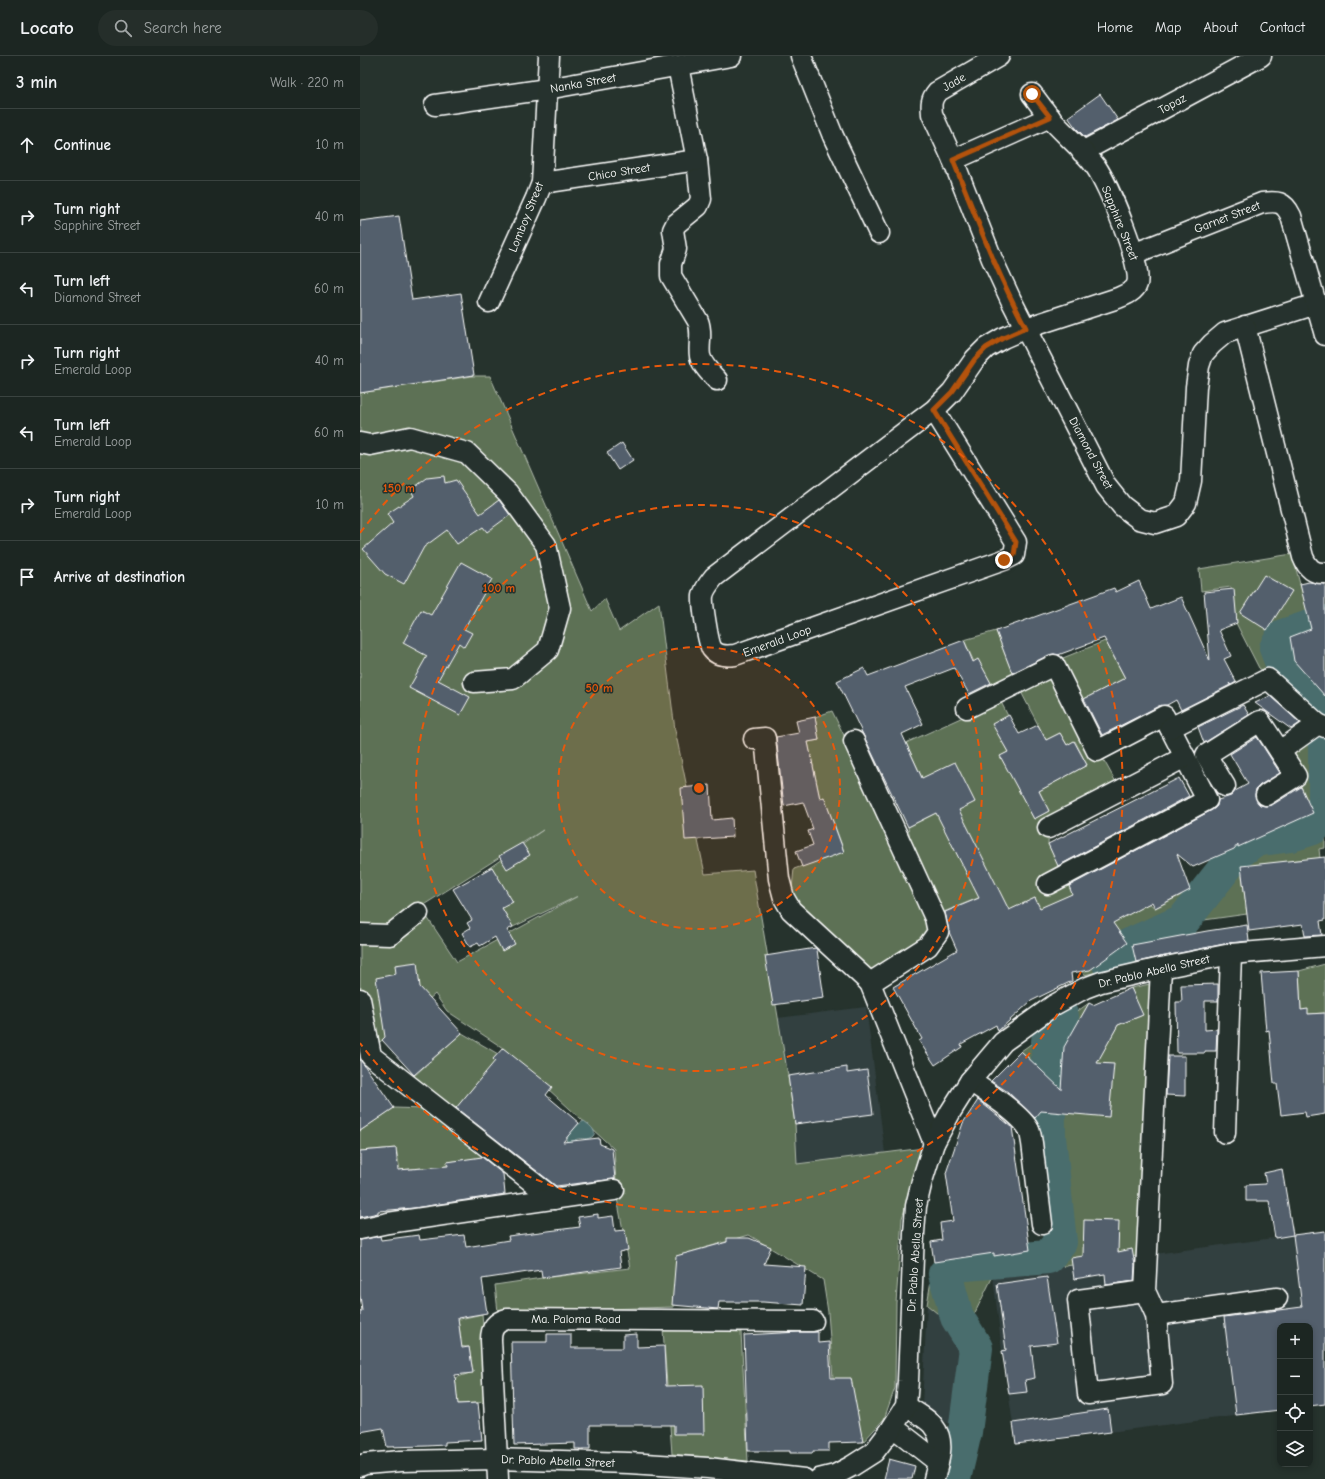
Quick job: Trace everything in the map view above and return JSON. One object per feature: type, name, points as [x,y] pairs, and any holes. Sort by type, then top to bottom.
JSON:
[{"type":"street","name":"Lomboy Street","points":[[489,302],[542,183],[549,56]]},
{"type":"street","name":"Nanka Street","points":[[435,105],[547,89],[731,56]]},
{"type":"street","points":[[801,56],[833,136],[879,233]]},
{"type":"street","name":"Jade","points":[[932,98],[941,89],[1000,56]]},
{"type":"street","name":"Topaz","points":[[1082,152],[1261,56]]},
{"type":"street","points":[[678,66],[697,160],[701,199],[698,206],[676,224],[673,230],[676,249],[671,264],[671,276],[698,321],[701,328],[700,357],[709,372],[717,380]]},
{"type":"street","name":"Sapphire Street","points":[[1026,328],[1129,293],[1137,286],[1139,276],[1116,206],[1106,185],[1096,168],[1050,117],[1032,94]]},
{"type":"street","name":"Diamond Street","points":[[932,98],[932,114],[953,160],[992,259],[1011,300],[1106,486],[1122,506],[1140,519],[1155,524],[1176,516],[1186,503],[1191,481],[1196,387],[1199,366],[1203,354],[1226,332],[1316,304]]},
{"type":"street","points":[[953,160],[1050,117]]},
{"type":"street","name":"Chico Street","points":[[542,183],[697,160]]},
{"type":"street","name":"Garnet Street","points":[[1133,254],[1262,203],[1280,202],[1291,216],[1325,335]]},
{"type":"street","points":[[1245,326],[1303,557],[1306,566],[1312,571],[1325,573]]},
{"type":"street","name":"Emerald Loop","points":[[934,410],[1016,542],[1014,555],[997,563],[735,655],[726,656],[719,654],[712,649],[709,641],[703,595],[707,586],[714,577],[934,410],[952,392],[975,359],[986,348],[1003,338],[1026,328]]},
{"type":"street","points":[[360,443],[370,445],[410,437],[467,453],[508,492],[546,545],[560,608],[548,650],[513,679],[474,682]]},
{"type":"street","points":[[967,708],[1054,665],[1097,751],[1164,716],[1207,800],[1048,884]]},
{"type":"street","points":[[1170,728],[1268,679],[1322,726],[1280,751]]},
{"type":"street","points":[[1226,786],[1206,755],[1260,721],[1296,776],[1266,795]]},
{"type":"street","points":[[754,739],[765,738],[779,879],[784,898],[791,910],[870,984],[934,1143]]},
{"type":"street","points":[[854,741],[935,918],[938,932],[928,946],[870,984]]},
{"type":"street","points":[[1048,828],[1185,757]]},
{"type":"street","points":[[360,934],[390,935],[418,912]]},
{"type":"street","name":"Dr. Pablo Abella Street","points":[[819,1479],[835,1475],[874,1452],[893,1427],[906,1406],[916,1206],[922,1181],[934,1143],[951,1111],[970,1081],[1003,1042],[1054,1005],[1085,988],[1101,982],[1231,954],[1325,946]]},
{"type":"street","points":[[1225,1134],[1231,954]]},
{"type":"street","points":[[1145,1291],[1078,1300],[1088,1394],[1162,1384],[1156,1315],[1145,1291],[1161,968]]},
{"type":"street","points":[[360,999],[371,1056],[554,1199]]},
{"type":"street","points":[[970,1081],[982,1088],[1021,1119],[1029,1130],[1032,1142],[1042,1224]]},
{"type":"street","points":[[360,1229],[388,1222],[614,1190]]},
{"type":"street","points":[[1156,1315],[1277,1298]]},
{"type":"street","name":"Ma. Paloma Road","points":[[498,1479],[491,1332],[495,1325],[500,1321],[507,1319],[813,1321]]},
{"type":"street","points":[[906,1406],[934,1426],[940,1439],[941,1447],[936,1470]]},
{"type":"street","points":[[893,1427],[936,1470]]},
{"type":"street","name":"Dr. Pablo Abella Street","points":[[360,1466],[366,1464],[401,1461],[497,1459],[629,1464],[708,1474],[804,1479]]},
{"type":"shaded area","points":[[866,1007],[885,1153],[797,1164],[778,1018]]},
{"type":"shaded area","points":[[1325,1231],[1325,1404],[1313,1406],[1313,1323],[1277,1323],[1277,1410],[1016,1444],[1002,1351],[993,1276]]},
{"type":"shaded area","points":[[927,1305],[964,1335],[963,1410],[960,1431],[922,1407]]},
{"type":"green space","points":[[472,376],[490,376],[592,611],[605,599],[619,631],[659,603],[675,730],[705,874],[753,870],[788,1076],[795,1124],[797,1164],[924,1148],[902,1218],[896,1303],[895,1388],[884,1419],[863,1442],[833,1378],[828,1312],[823,1280],[749,1235],[677,1256],[674,1307],[498,1312],[495,1285],[630,1268],[617,1198],[614,1149],[503,1048],[447,1011],[435,994],[372,1049],[360,992],[360,943],[425,914],[457,962],[578,896],[513,927],[482,873],[543,830],[390,926],[360,924],[360,393]]},
{"type":"green space","points":[[1292,554],[1312,629],[1287,642],[1294,661],[1325,696],[1325,848],[1319,849],[1320,858],[1241,868],[1247,914],[1197,921],[1185,935],[1132,946],[1136,963],[1084,975],[1073,951],[1109,921],[1149,903],[1155,908],[1206,883],[1231,851],[1313,813],[1286,753],[1307,725],[1310,706],[1259,668],[1236,623],[1231,587],[1201,591],[1199,569]]},
{"type":"green space","points":[[996,631],[1013,675],[993,687],[978,660],[974,662],[964,640]]},
{"type":"green space","points":[[1105,641],[1125,678],[1078,702],[1058,660]]},
{"type":"green space","points":[[1051,674],[1117,784],[1049,822],[1048,844],[1073,894],[1040,909],[1035,898],[995,917],[983,896],[941,913],[910,839],[908,827],[938,812],[906,743],[1000,700],[1008,716],[993,724],[1008,752],[1001,756],[1034,819],[1049,811],[1039,791],[1087,765],[1075,741],[1067,745],[1060,733],[1046,740],[1019,688]]},
{"type":"green space","points":[[832,711],[893,835],[931,927],[919,946],[873,971],[855,964],[791,898],[794,869],[844,851],[824,797],[820,799],[808,742],[819,740],[815,717]]},
{"type":"green space","points":[[1325,964],[1325,1013],[1308,1014],[1301,1010],[1299,971]]},
{"type":"green space","points":[[1169,980],[1152,1254],[993,1276],[964,1335],[927,1305],[934,1262],[1030,1250],[1052,1232],[1046,1075],[1021,1051],[1089,1003],[1068,1041],[1099,1058],[1118,1025],[1141,1016],[1131,988]]},
{"type":"green space","points":[[462,1033],[498,1054],[493,1060],[535,1093],[483,1076],[456,1108],[412,1083],[414,1076]]},
{"type":"green space","points":[[394,1108],[425,1109],[486,1157],[448,1162],[446,1166],[400,1170],[396,1148],[360,1151],[360,1131]]},
{"type":"green space","points":[[482,1314],[490,1402],[457,1404],[455,1378],[473,1372],[469,1347],[455,1346],[454,1339],[461,1338],[459,1327],[451,1321]]},
{"type":"green space","points":[[663,1329],[741,1332],[748,1461],[672,1454]]},
{"type":"water","points":[[584,1121],[593,1129],[593,1136],[588,1139],[577,1139],[574,1143],[566,1142],[568,1136],[578,1124]]},
{"type":"building","points":[[1100,94],[1118,120],[1085,137],[1068,117]]},
{"type":"building","points":[[399,216],[412,300],[461,293],[474,375],[360,393],[360,221]]},
{"type":"building","points":[[622,443],[633,460],[618,470],[607,453]]},
{"type":"building","points":[[444,476],[445,483],[456,480],[480,514],[499,500],[510,515],[487,532],[483,527],[457,544],[447,530],[424,547],[404,584],[385,574],[363,549],[393,523],[387,514],[414,496],[411,490],[427,478]]},
{"type":"building","points":[[461,562],[492,579],[464,629],[472,633],[464,647],[459,643],[438,680],[470,697],[460,715],[409,688],[427,656],[403,643],[421,610],[431,615]]},
{"type":"building","points":[[1264,575],[1292,591],[1267,630],[1240,613]]},
{"type":"building","points":[[1139,581],[1151,609],[1181,597],[1210,661],[1204,592],[1234,589],[1237,623],[1219,630],[1231,656],[1224,659],[1236,682],[1231,685],[1229,683],[1230,685],[1181,710],[1176,700],[1167,705],[1159,706],[1102,735],[1084,699],[1125,678],[1104,638],[1058,655],[1049,655],[1012,673],[996,631],[1114,588],[1116,592]]},
{"type":"building","points":[[1309,582],[1325,584],[1325,696],[1294,661],[1290,637],[1311,629],[1300,584]]},
{"type":"building","points":[[964,640],[973,662],[978,659],[991,683],[969,694],[954,668],[905,687],[923,724],[902,734],[922,778],[955,762],[975,802],[959,810],[1009,910],[1035,898],[1040,908],[1072,894],[1069,886],[1212,810],[1217,806],[1218,800],[1231,796],[1235,791],[1248,784],[1230,754],[1257,737],[1280,773],[1256,789],[1255,795],[1257,801],[1260,805],[1272,805],[1301,787],[1313,813],[1238,847],[1238,844],[1234,849],[1193,867],[1177,854],[1190,890],[1155,908],[1152,902],[1113,923],[1127,943],[1090,970],[1071,973],[1072,981],[1031,1001],[998,1031],[996,1025],[961,1044],[962,1047],[935,1065],[919,1041],[922,1039],[893,987],[957,950],[949,932],[945,912],[979,898],[936,813],[908,827],[837,681],[864,668],[868,676]]},
{"type":"building","points":[[1270,696],[1300,723],[1291,729],[1255,703]]},
{"type":"building","points":[[1243,705],[1249,715],[1204,743],[1198,727]]},
{"type":"building","points":[[1009,715],[1019,734],[1038,725],[1046,740],[1060,733],[1067,745],[1074,741],[1087,765],[1039,791],[1049,811],[1034,819],[1000,756],[1008,752],[992,724]]},
{"type":"building","points":[[815,717],[819,740],[808,742],[820,799],[824,797],[844,852],[802,867],[796,851],[813,845],[808,831],[813,829],[803,802],[784,806],[776,737],[799,733],[796,721]]},
{"type":"building","points":[[1179,778],[1189,796],[1058,866],[1048,844]]},
{"type":"building","points":[[710,785],[712,820],[732,818],[733,837],[685,840],[681,788]]},
{"type":"building","points":[[522,843],[530,855],[507,869],[499,856]]},
{"type":"building","points":[[1325,857],[1325,920],[1320,921],[1322,935],[1305,936],[1303,924],[1249,931],[1241,866]]},
{"type":"building","points":[[492,867],[513,902],[502,908],[513,927],[507,930],[515,944],[502,951],[495,937],[480,946],[478,943],[470,947],[462,933],[470,928],[467,923],[472,920],[453,889]]},
{"type":"building","points":[[1247,925],[1249,941],[1229,943],[1136,962],[1132,945]]},
{"type":"building","points":[[816,948],[824,998],[773,1005],[765,956]]},
{"type":"building","points":[[417,962],[420,987],[462,1033],[414,1075],[382,1040],[385,1037],[376,978],[396,974],[395,965]]},
{"type":"building","points":[[1299,971],[1301,1010],[1308,1009],[1308,1014],[1325,1013],[1325,1114],[1306,1117],[1305,1112],[1281,1115],[1277,1084],[1274,1084],[1269,1030],[1266,1031],[1261,973]]},
{"type":"building","points":[[1218,984],[1218,1001],[1205,1001],[1205,1030],[1217,1029],[1216,1051],[1205,1051],[1205,1053],[1177,1053],[1176,1002],[1182,1002],[1181,985]]},
{"type":"building","points":[[1131,988],[1143,1015],[1118,1025],[1097,1063],[1114,1064],[1109,1117],[1041,1111],[1035,1118],[1008,1092],[991,1081],[1021,1051],[1061,1089],[1064,1047],[1089,1003],[1093,1005]]},
{"type":"building","points":[[503,1048],[552,1087],[546,1095],[579,1123],[563,1142],[599,1138],[600,1144],[612,1149],[615,1179],[556,1186],[456,1108],[495,1061],[493,1059]]},
{"type":"building","points":[[1168,1056],[1185,1056],[1185,1096],[1166,1095]]},
{"type":"building","points":[[360,1059],[394,1108],[360,1131]]},
{"type":"building","points":[[847,1067],[847,1073],[867,1070],[873,1114],[795,1124],[788,1076]]},
{"type":"building","points":[[978,1100],[1012,1127],[1030,1250],[994,1256],[994,1253],[934,1262],[931,1242],[942,1240],[940,1223],[953,1221],[946,1173],[963,1123]]},
{"type":"building","points":[[396,1148],[398,1170],[448,1166],[447,1162],[482,1157],[503,1174],[505,1194],[414,1208],[378,1211],[378,1213],[360,1217],[360,1151]]},
{"type":"building","points":[[1282,1169],[1293,1235],[1275,1238],[1269,1201],[1246,1201],[1246,1185],[1266,1184],[1264,1173]]},
{"type":"building","points":[[598,1214],[598,1218],[613,1216],[615,1231],[625,1230],[628,1250],[619,1252],[621,1267],[542,1278],[541,1270],[482,1279],[487,1313],[458,1318],[462,1348],[469,1347],[473,1373],[455,1375],[458,1404],[478,1403],[482,1440],[445,1442],[445,1445],[387,1447],[383,1428],[360,1432],[360,1311],[362,1311],[360,1295],[360,1240],[380,1236],[381,1240],[419,1235],[420,1240],[464,1235],[466,1247],[509,1240],[508,1236],[580,1227],[578,1217]]},
{"type":"building","points":[[1084,1220],[1119,1221],[1118,1252],[1132,1249],[1135,1265],[1134,1281],[1106,1285],[1105,1274],[1074,1279],[1071,1258],[1083,1256]]},
{"type":"building","points":[[1325,1231],[1325,1404],[1313,1406],[1313,1323],[1277,1323],[1277,1410],[1236,1415],[1224,1317],[1302,1307],[1293,1235]]},
{"type":"building","points":[[727,1238],[749,1238],[771,1247],[764,1264],[806,1267],[803,1305],[763,1302],[719,1302],[718,1309],[672,1305],[676,1256],[727,1242]]},
{"type":"building","points":[[1047,1277],[1057,1343],[1031,1346],[1035,1378],[1025,1380],[1027,1392],[1009,1394],[1002,1351],[1006,1350],[997,1284]]},
{"type":"building","points":[[818,1332],[818,1343],[829,1342],[831,1378],[851,1378],[863,1442],[829,1443],[829,1451],[813,1451],[813,1453],[790,1453],[790,1451],[748,1451],[744,1335]]},
{"type":"building","points":[[547,1334],[571,1334],[571,1348],[623,1348],[623,1335],[637,1334],[637,1347],[664,1346],[666,1386],[703,1385],[704,1434],[674,1434],[674,1425],[590,1425],[590,1449],[575,1449],[575,1443],[514,1445],[511,1342],[547,1342]]},
{"type":"building","points":[[1108,1409],[1111,1432],[1016,1444],[1013,1423]]},
{"type":"building","points":[[889,1459],[915,1466],[912,1479],[884,1479]]},
{"type":"waterway","points":[[1325,622],[1283,636],[1276,648],[1284,669],[1317,704],[1325,718]]},
{"type":"waterway","points":[[1325,745],[1325,803]]},
{"type":"waterway","points":[[1109,964],[1125,947],[1183,921],[1236,854],[1254,840],[1291,835],[1313,828],[1325,813]]},
{"type":"waterway","points":[[954,1479],[965,1432],[976,1348],[957,1317],[945,1274],[954,1265],[1048,1257],[1060,1242],[1049,1137],[1048,1041],[1062,1016]]},
{"type":"route","points":[[1004,560],[1014,555],[1016,542],[934,410],[952,392],[975,359],[986,348],[1003,338],[1026,328],[992,259],[953,160],[1050,117],[1032,94]]}]
